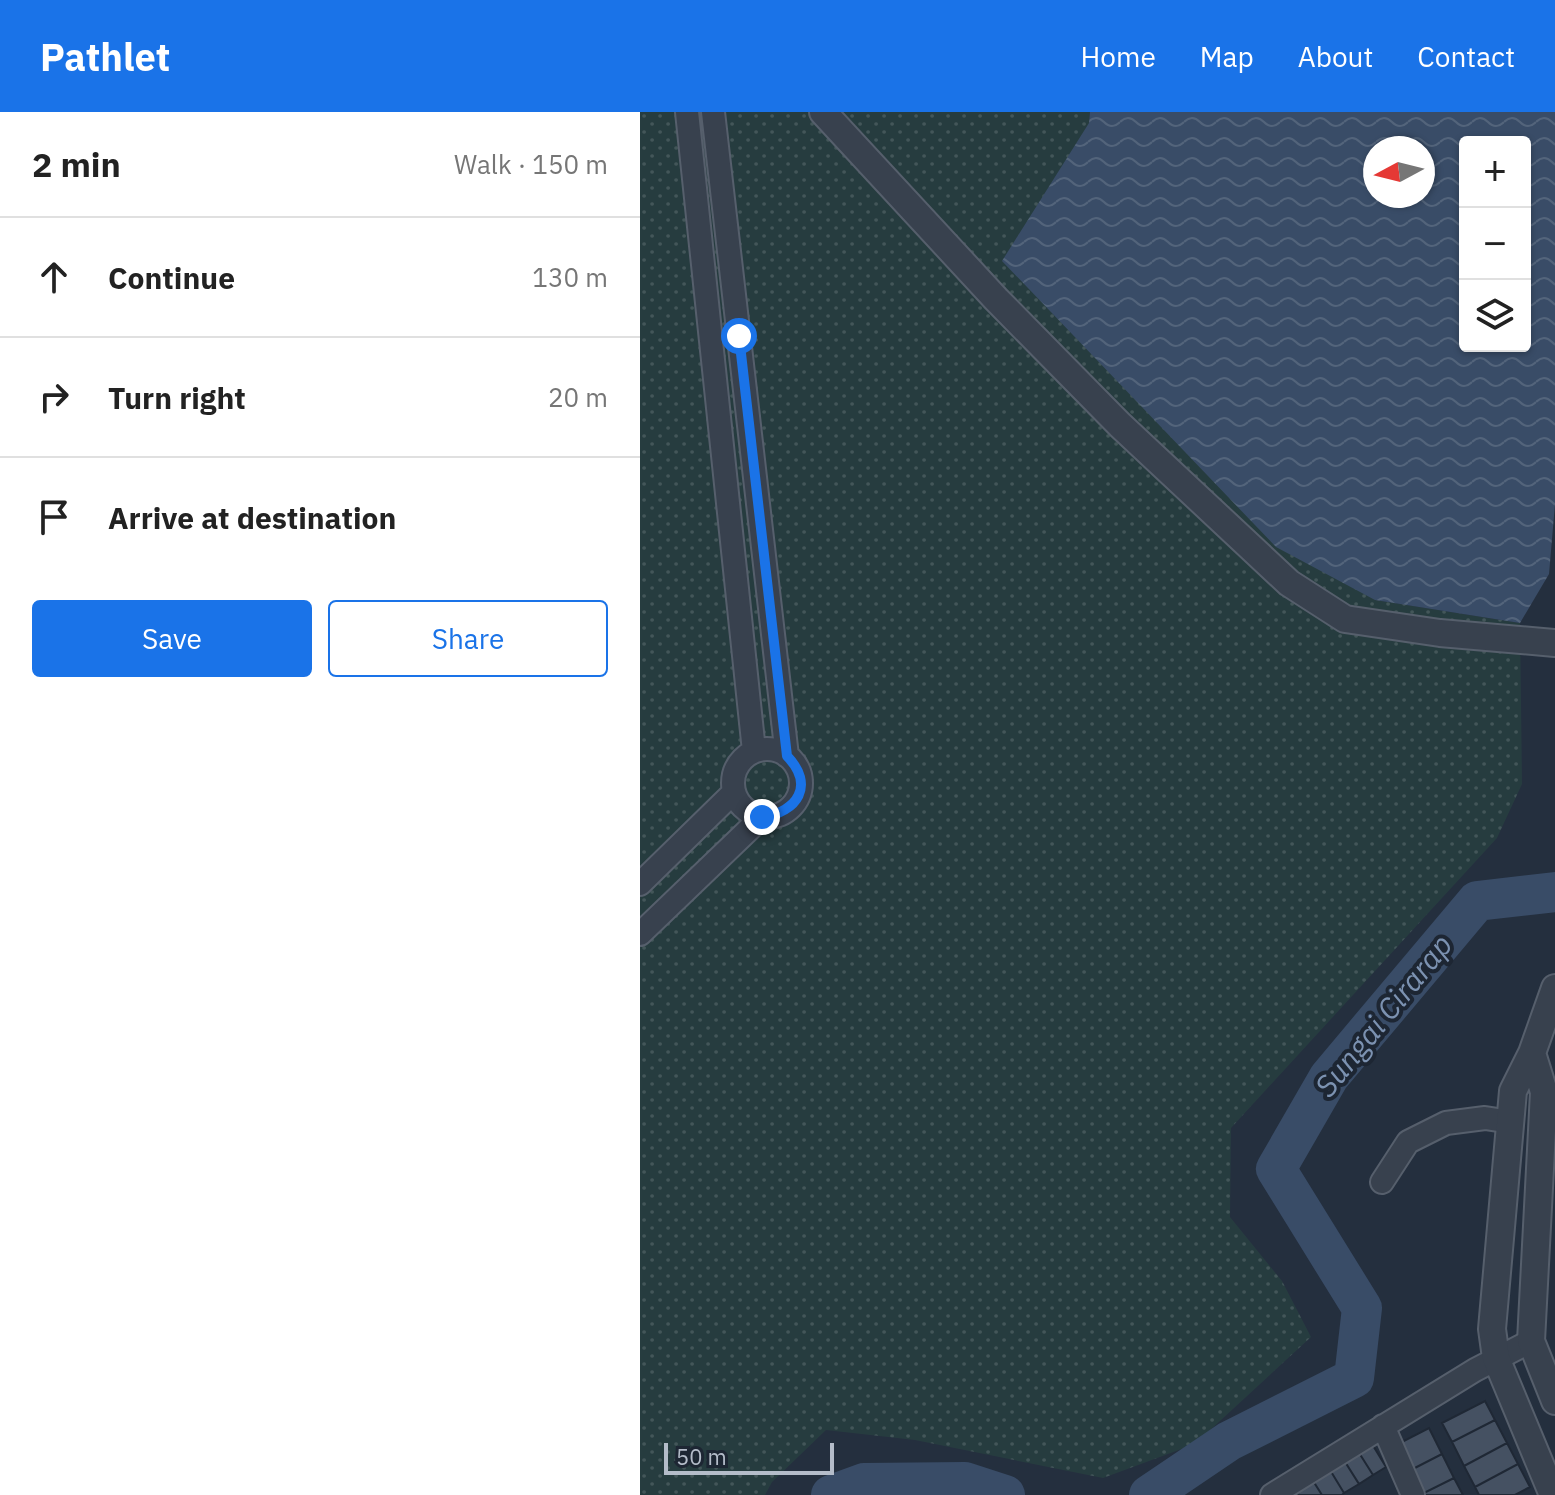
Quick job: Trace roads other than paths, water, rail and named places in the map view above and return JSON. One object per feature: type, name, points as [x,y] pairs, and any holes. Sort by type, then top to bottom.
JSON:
[{"type":"street","points":[[687,112],[754,751]]},
{"type":"street","points":[[713,112],[787,756]]},
{"type":"street","points":[[823,112],[996,299],[1120,425],[1289,583],[1345,619],[1440,633],[1555,643]]},
{"type":"street","points":[[713,339],[739,336]]},
{"type":"street","points":[[777,750],[796,764],[800,775],[797,798],[790,808],[780,814],[762,817],[746,810],[734,792],[733,778],[737,767],[744,757],[754,751],[777,750]]},
{"type":"street","points":[[640,884],[734,792]]},
{"type":"street","points":[[640,934],[762,817]]},
{"type":"street","points":[[1553,1495],[1496,1358],[1492,1329],[1513,1091],[1532,1053],[1554,993]]},
{"type":"street","points":[[1532,1053],[1544,1092],[1531,1341],[1555,1401]]},
{"type":"street","points":[[1382,1182],[1408,1142],[1446,1123],[1485,1118],[1511,1122]]},
{"type":"street","points":[[1272,1495],[1496,1358],[1531,1341]]},
{"type":"street","points":[[1383,1426],[1413,1495]]},
{"type":"water","points":[[1090,112],[1555,112],[1555,504],[1549,574],[1520,623],[1375,600],[1276,547],[1002,261],[1089,123]]},
{"type":"waterway","name":"Sungai Cirarap","points":[[1149,1495],[1229,1441],[1354,1378],[1362,1308],[1276,1169],[1329,1077],[1477,901],[1555,892]]},
{"type":"waterway","name":"Sungai Cirarap","points":[[831,1495],[864,1483],[965,1482],[1005,1495]]}]
